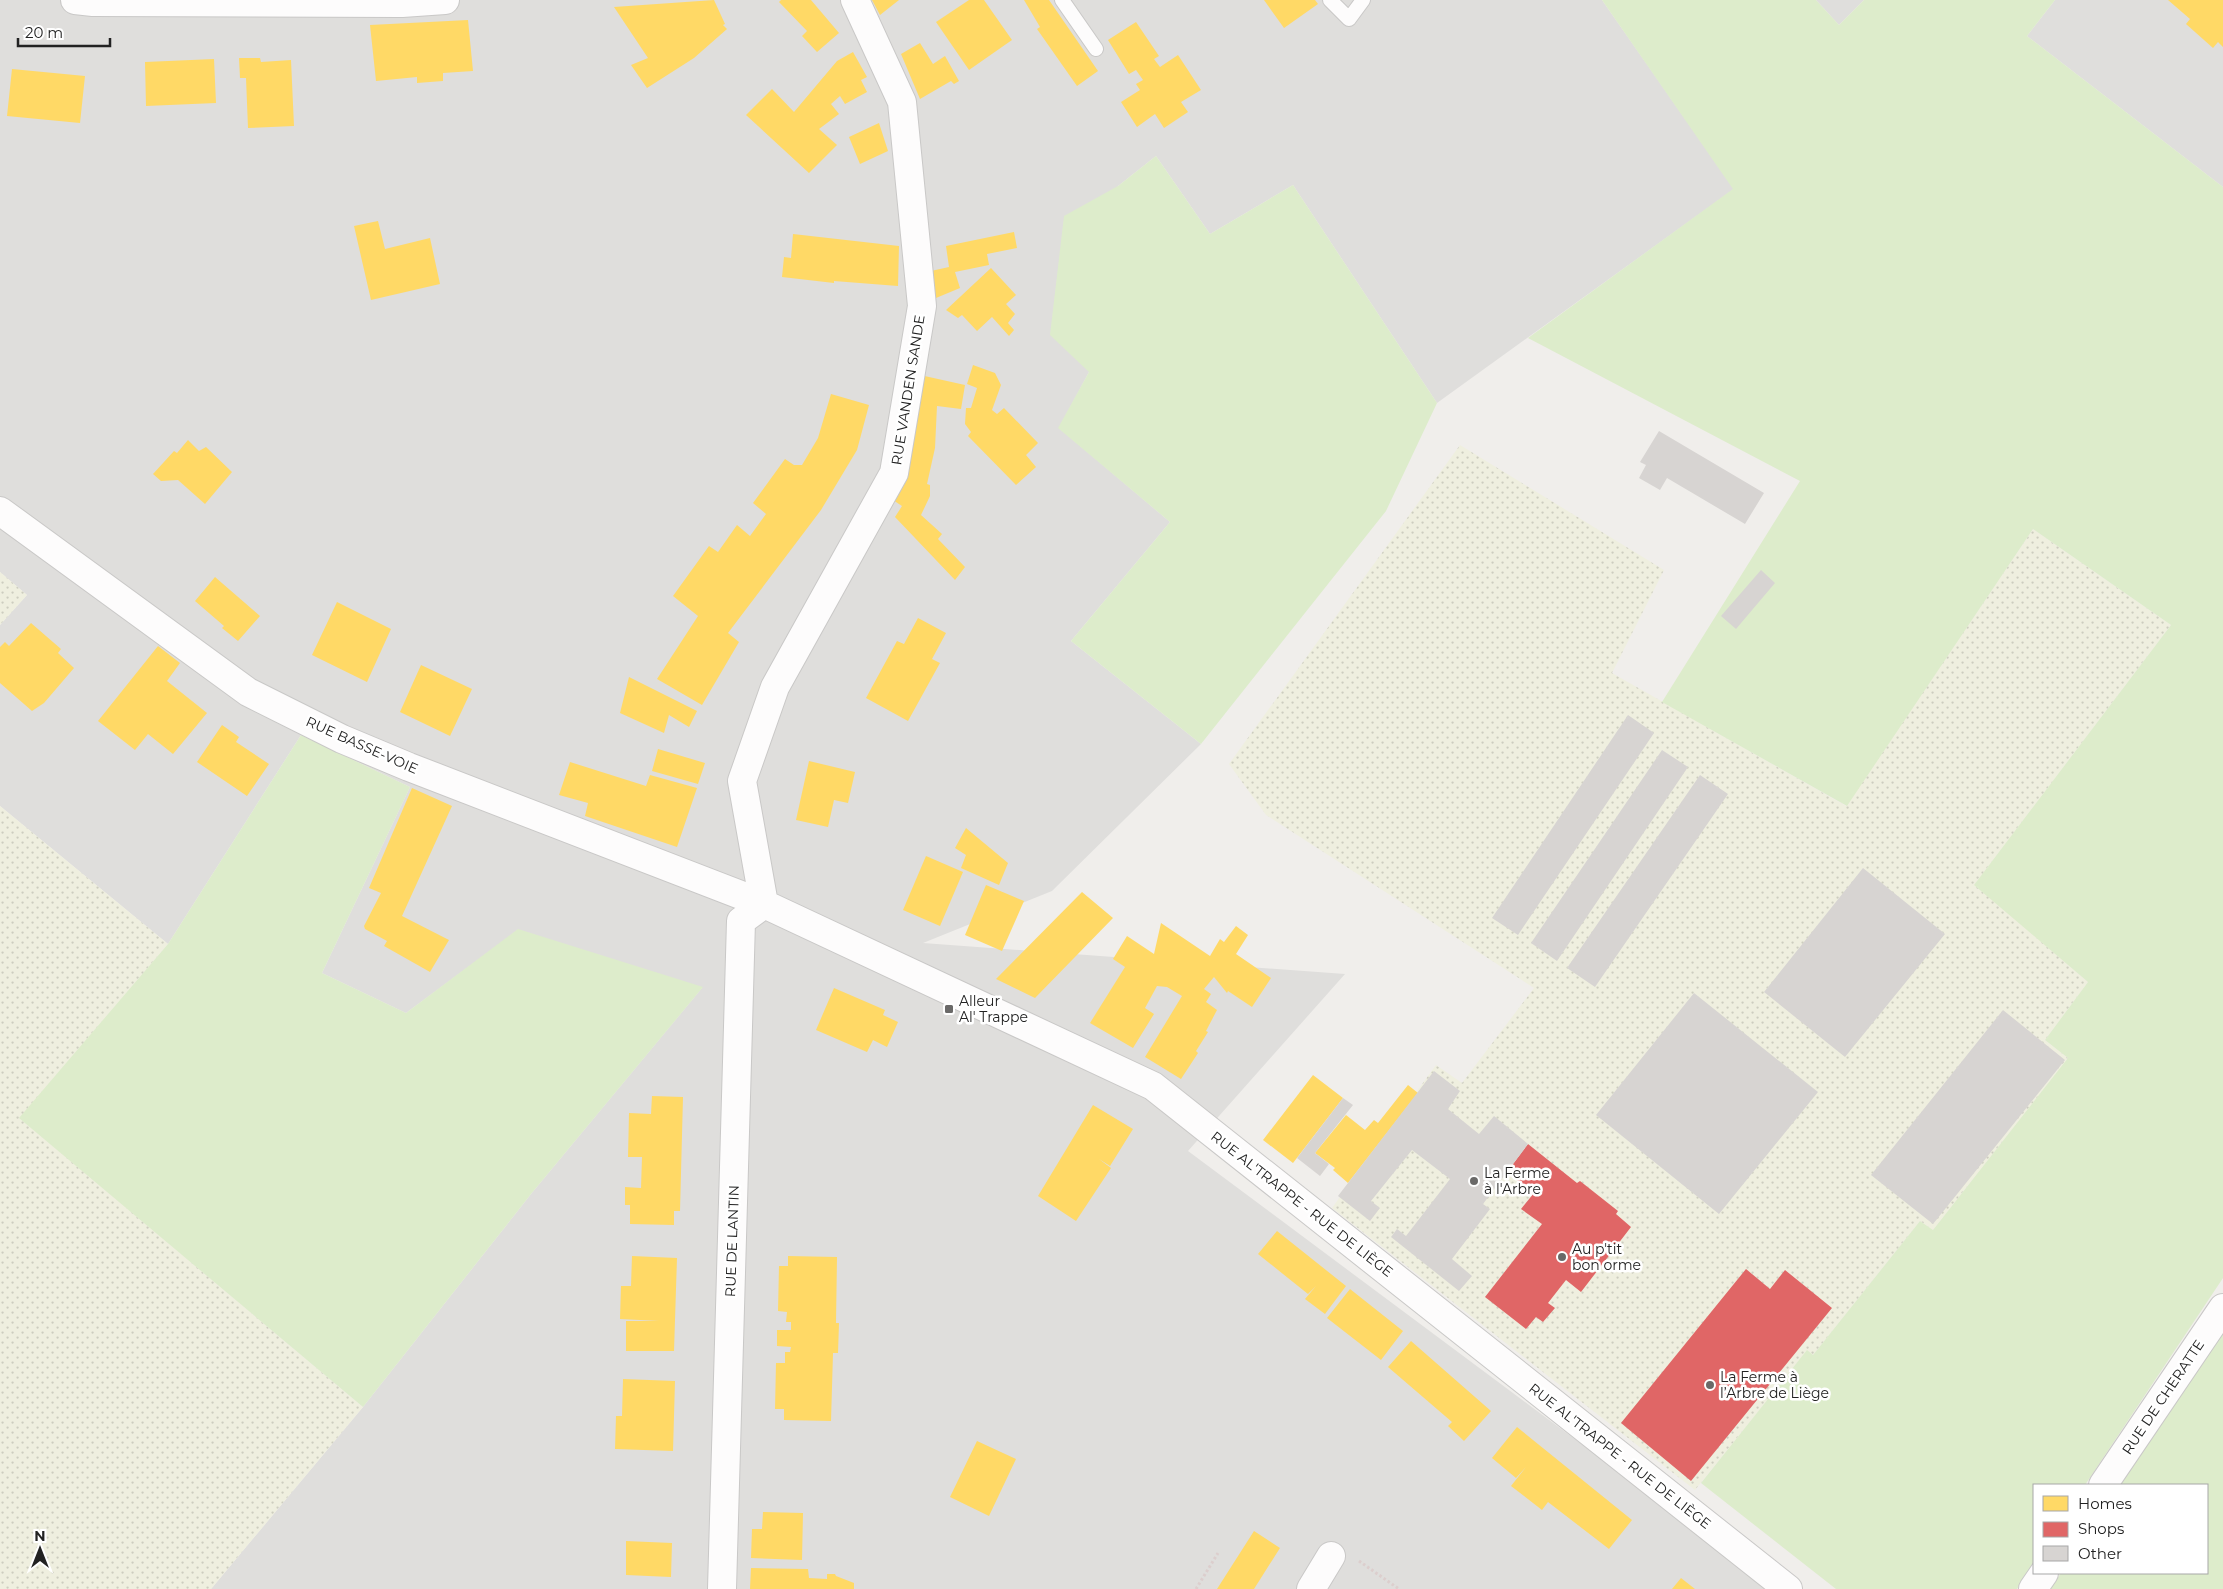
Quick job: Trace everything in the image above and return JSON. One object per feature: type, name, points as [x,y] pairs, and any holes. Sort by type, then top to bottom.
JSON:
[{"type":"street","points":[[76,0],[93,2],[402,3],[445,0]]},
{"type":"street","name":"RUE VANDEN SANDE","points":[[764,904],[742,781],[775,686],[894,472],[922,306],[902,102],[855,0]]},
{"type":"street","name":"RUE BASSE-VOIE","points":[[0,511],[248,692],[342,739],[409,767],[764,904]]},
{"type":"street","name":"RUE DE LANTIN","points":[[722,1589],[741,921],[764,904]]},
{"type":"street","name":"RUE AL'TRAPPE - RUE DE LIÈGE","points":[[764,904],[1153,1086],[1788,1589]]},
{"type":"street","name":"RUE DE CHERATTE","points":[[2104,1484],[2223,1308]]},
{"type":"street","points":[[1311,1589],[1331,1556]]},
{"type":"street","points":[[2033,1589],[2043,1574]]},
{"type":"lane","points":[[1062,0],[1096,49]]},
{"type":"lane","points":[[1330,0],[1349,19],[1363,0]]},
{"type":"path","points":[[1196,1589],[1218,1553]]},
{"type":"path","points":[[1331,1556],[1342,1553],[1349,1554],[1399,1589]]},
{"type":"shaded area","points":[[0,0],[1602,0],[1734,189],[1437,403],[1293,185],[1210,234],[1156,156],[1118,186],[1089,372],[1059,428],[1170,522],[1071,641],[1201,744],[1052,891],[923,943],[1345,974],[1188,1151],[1776,1589],[211,1589],[363,1407],[531,1194],[702,988],[518,930],[406,1013],[322,973],[410,787],[301,735],[168,944],[0,806],[0,625],[27,595],[0,572]]},
{"type":"shaded area","points":[[1816,0],[1864,0],[1839,25]]},
{"type":"shaded area","points":[[2055,0],[2223,0],[2223,187],[2027,36]]},
{"type":"green space","points":[[1602,0],[1816,0],[1839,25],[1864,0],[2055,0],[2027,36],[2223,187],[2223,1278],[2086,1484],[2033,1484],[2033,1564],[2017,1589],[1836,1589],[1701,1483],[1807,1350],[1813,1355],[1920,1221],[1933,1230],[2068,1058],[2045,1040],[2088,982],[1974,885],[2171,625],[2033,529],[1847,806],[1662,702],[1800,481],[1528,338],[1733,189]]},
{"type":"green space","points":[[1156,156],[1210,234],[1293,185],[1437,403],[1386,511],[1201,744],[1071,641],[1170,522],[1058,428],[1089,372],[1050,335],[1064,216],[1118,186]]},
{"type":"green space","points":[[1460,445],[1664,570],[1612,673],[1846,806],[2033,529],[2171,625],[1975,884],[2088,982],[2045,1040],[2068,1058],[1933,1230],[1920,1221],[1813,1355],[1807,1351],[1695,1490],[1332,1208],[1436,1065],[1462,1083],[1534,988],[1266,815],[1229,764]]},
{"type":"green space","points":[[0,572],[27,595],[0,625]]},
{"type":"green space","points":[[301,735],[410,787],[322,973],[406,1013],[518,929],[703,987],[531,1194],[363,1407],[19,1118],[168,944]]},
{"type":"green space","points":[[0,806],[168,944],[20,1118],[363,1407],[211,1589],[0,1589]]},
{"type":"green space","points":[[2223,1333],[2223,1589],[2050,1589],[2060,1574],[2208,1574],[2208,1484],[2121,1484]]},
{"type":"building: Homes","points":[[714,0],[725,24],[723,25],[727,29],[694,58],[647,88],[631,65],[648,58],[614,7]]},
{"type":"building: Homes","points":[[781,0],[811,0],[839,33],[817,52],[802,36],[807,31],[779,2]]},
{"type":"building: Homes","points":[[872,0],[899,0],[880,15]]},
{"type":"building: Homes","points":[[969,0],[984,0],[1012,40],[969,70],[936,22]]},
{"type":"building: Homes","points":[[1024,0],[1049,0],[1098,71],[1077,86],[1037,29],[1040,27]]},
{"type":"building: Homes","points":[[1264,0],[1315,0],[1318,4],[1284,28]]},
{"type":"building: Homes","points":[[2168,0],[2223,0],[2223,47],[2218,42],[2213,48],[2186,24],[2190,19]]},
{"type":"building: Homes","points":[[468,20],[473,71],[443,73],[443,81],[417,83],[417,77],[376,81],[370,25]]},
{"type":"building: Homes","points":[[1136,22],[1159,56],[1154,59],[1160,67],[1178,55],[1201,90],[1181,102],[1188,112],[1164,128],[1155,114],[1137,127],[1121,102],[1140,90],[1136,84],[1143,80],[1136,70],[1129,74],[1108,40]]},
{"type":"building: Homes","points":[[920,43],[933,64],[945,56],[959,81],[954,84],[951,81],[920,99],[901,54]]},
{"type":"building: Homes","points":[[853,52],[867,77],[861,80],[867,92],[845,104],[840,96],[831,104],[839,114],[819,129],[837,145],[809,173],[746,115],[772,89],[794,112],[837,61]]},
{"type":"building: Homes","points":[[239,58],[260,58],[261,62],[291,60],[294,126],[248,128],[246,78],[240,78]]},
{"type":"building: Homes","points":[[214,59],[216,103],[146,106],[145,62]]},
{"type":"building: Homes","points":[[12,69],[85,76],[80,123],[7,116]]},
{"type":"building: Homes","points":[[879,123],[888,151],[860,164],[849,137]]},
{"type":"building: Homes","points":[[378,221],[385,249],[430,238],[440,284],[371,300],[354,226]]},
{"type":"building: Homes","points":[[1014,232],[1017,248],[987,254],[989,265],[955,272],[960,288],[936,298],[931,287],[931,271],[949,267],[946,246]]},
{"type":"building: Homes","points":[[793,234],[899,246],[898,286],[834,281],[834,283],[782,277],[784,257],[791,258]]},
{"type":"building: Homes","points":[[991,268],[1016,295],[1006,304],[1015,314],[1008,323],[1014,330],[1009,336],[992,317],[977,331],[962,315],[958,318],[946,310]]},
{"type":"building: Homes","points":[[973,365],[995,373],[1001,385],[992,410],[997,414],[1004,408],[1038,443],[1026,455],[1036,467],[1016,485],[968,436],[971,432],[965,424],[966,408],[971,408],[977,388],[967,384]]},
{"type":"building: Homes","points":[[920,375],[965,385],[961,409],[937,406],[935,448],[927,484],[930,485],[930,496],[921,515],[942,534],[938,539],[965,567],[955,580],[895,517],[902,506],[893,500]]},
{"type":"building: Homes","points":[[831,394],[869,405],[857,450],[821,510],[728,633],[739,642],[702,705],[657,679],[698,616],[673,596],[709,546],[718,552],[737,525],[750,536],[766,514],[753,503],[785,459],[794,465],[802,465],[818,438]]},
{"type":"building: Homes","points":[[188,440],[199,451],[206,447],[232,472],[205,504],[178,480],[161,481],[153,474],[174,451],[177,453]]},
{"type":"building: Homes","points":[[215,577],[260,616],[238,641],[195,601]]},
{"type":"building: Homes","points":[[337,602],[391,629],[367,682],[312,655]]},
{"type":"building: Homes","points":[[918,618],[946,633],[932,659],[940,663],[908,721],[866,698],[897,641],[904,644]]},
{"type":"building: Homes","points":[[31,623],[61,649],[58,653],[74,668],[44,703],[32,711],[0,683],[0,647],[5,642],[9,646]]},
{"type":"building: Homes","points":[[158,646],[180,663],[167,681],[207,713],[173,754],[148,734],[135,750],[98,721]]},
{"type":"building: Homes","points":[[421,665],[472,689],[450,736],[400,712]]},
{"type":"building: Homes","points":[[629,677],[697,711],[689,727],[669,715],[664,733],[620,713]]},
{"type":"building: Homes","points":[[222,725],[239,737],[236,742],[269,764],[247,796],[197,762]]},
{"type":"building: Homes","points":[[658,749],[705,763],[698,784],[652,771]]},
{"type":"building: Homes","points":[[809,761],[855,772],[848,803],[834,800],[828,827],[796,820]]},
{"type":"building: Homes","points":[[570,762],[646,786],[650,775],[697,788],[677,847],[585,816],[588,803],[559,795]]},
{"type":"building: Homes","points":[[412,788],[452,806],[402,916],[449,940],[430,972],[384,946],[387,941],[365,929],[364,926],[381,893],[369,888]]},
{"type":"building: Homes","points":[[966,828],[1008,863],[999,885],[961,868],[966,855],[955,848]]},
{"type":"building: Homes","points":[[926,856],[963,872],[940,926],[903,910]]},
{"type":"building: Homes","points":[[986,885],[1024,901],[1002,951],[965,935]]},
{"type":"building: Homes","points":[[1082,892],[1113,918],[1035,998],[996,979]]},
{"type":"building: Homes","points":[[1161,923],[1210,956],[1220,939],[1224,942],[1236,926],[1248,935],[1236,954],[1271,978],[1252,1007],[1228,991],[1227,993],[1214,977],[1204,989],[1211,994],[1206,1002],[1217,1010],[1206,1031],[1208,1032],[1196,1051],[1198,1053],[1181,1079],[1145,1057],[1182,996],[1167,987],[1157,986],[1145,1008],[1154,1014],[1133,1048],[1090,1023],[1125,967],[1113,959],[1127,936],[1154,954]]},
{"type":"building: Homes","points":[[834,988],[885,1010],[883,1015],[898,1022],[887,1047],[873,1040],[867,1052],[816,1030]]},
{"type":"building: Homes","points":[[1313,1075],[1343,1098],[1293,1163],[1263,1140]]},
{"type":"building: Homes","points":[[1408,1085],[1418,1093],[1348,1183],[1333,1170],[1335,1168],[1315,1153],[1346,1115],[1365,1130],[1374,1120],[1378,1123]]},
{"type":"building: Homes","points":[[652,1096],[683,1097],[680,1211],[674,1211],[674,1225],[630,1224],[630,1205],[625,1205],[625,1187],[641,1188],[642,1157],[628,1157],[629,1113],[651,1114]]},
{"type":"building: Homes","points":[[1093,1105],[1133,1129],[1110,1166],[1099,1159],[1111,1168],[1076,1221],[1038,1196]]},
{"type":"building: Homes","points":[[1277,1231],[1346,1286],[1325,1314],[1305,1299],[1316,1286],[1308,1294],[1258,1254]]},
{"type":"building: Homes","points":[[632,1256],[677,1258],[674,1351],[626,1351],[626,1321],[659,1321],[620,1319],[621,1286],[631,1286]]},
{"type":"building: Homes","points":[[788,1256],[837,1257],[836,1323],[839,1323],[838,1353],[833,1353],[831,1421],[784,1420],[784,1409],[775,1409],[776,1363],[785,1363],[785,1352],[790,1352],[791,1347],[777,1346],[777,1330],[791,1330],[791,1322],[786,1322],[787,1312],[778,1311],[779,1266],[788,1266]]},
{"type":"building: Homes","points":[[1350,1289],[1403,1331],[1381,1360],[1327,1318]]},
{"type":"building: Homes","points":[[1411,1341],[1491,1411],[1464,1441],[1448,1426],[1452,1422],[1388,1367]]},
{"type":"building: Homes","points":[[623,1379],[675,1381],[673,1451],[615,1449],[616,1416],[622,1416]]},
{"type":"building: Homes","points":[[1517,1427],[1632,1520],[1609,1549],[1548,1502],[1542,1510],[1511,1486],[1526,1467],[1516,1478],[1492,1458]]},
{"type":"building: Homes","points":[[977,1441],[1016,1459],[989,1516],[950,1497]]},
{"type":"building: Homes","points":[[763,1512],[803,1513],[802,1560],[751,1558],[752,1529],[762,1529]]},
{"type":"building: Homes","points":[[1254,1531],[1280,1548],[1254,1589],[1217,1589]]},
{"type":"building: Homes","points":[[626,1541],[672,1543],[671,1577],[626,1575]]},
{"type":"building: Homes","points":[[751,1568],[808,1569],[809,1578],[827,1579],[827,1574],[835,1574],[854,1583],[854,1589],[750,1589]]},
{"type":"building: Homes","points":[[1681,1578],[1695,1589],[1672,1589]]},
{"type":"building: Shops","points":[[1528,1144],[1577,1183],[1580,1181],[1618,1211],[1616,1214],[1631,1227],[1581,1292],[1566,1280],[1548,1303],[1555,1308],[1543,1322],[1536,1317],[1526,1329],[1485,1297],[1542,1224],[1521,1209],[1534,1193],[1507,1172]]},
{"type":"building: Shops","name":"La Ferme à l’Arbre de Liège","points":[[1746,1269],[1770,1289],[1785,1270],[1832,1308],[1691,1481],[1621,1423]]},
{"type":"building: Other","points":[[1659,431],[1764,493],[1745,524],[1667,478],[1660,490],[1639,478],[1646,465],[1640,462]]},
{"type":"building: Other","points":[[1761,570],[1775,583],[1736,629],[1721,616]]},
{"type":"building: Other","points":[[1628,715],[1654,733],[1518,935],[1492,918]]},
{"type":"building: Other","points":[[1662,750],[1688,767],[1557,961],[1531,943]]},
{"type":"building: Other","points":[[1700,775],[1728,794],[1595,987],[1567,968]]},
{"type":"building: Other","points":[[1863,868],[1945,934],[1845,1057],[1764,992]]},
{"type":"building: Other","points":[[1694,993],[1818,1092],[1719,1214],[1596,1115]]},
{"type":"building: Other","points":[[2003,1010],[2065,1060],[1933,1224],[1871,1175]]},
{"type":"building: Other","name":"La Ferme à l'Arbre","points":[[1434,1071],[1460,1091],[1448,1109],[1479,1134],[1494,1116],[1528,1144],[1483,1204],[1490,1209],[1452,1259],[1472,1276],[1459,1291],[1391,1237],[1397,1229],[1406,1236],[1450,1179],[1412,1150],[1371,1201],[1380,1208],[1370,1221],[1338,1196]]},
{"type":"building: Other","points":[[1343,1098],[1353,1105],[1315,1153],[1329,1164],[1320,1176],[1297,1158]]},
{"type":"place","name":"Alleur Al' Trappe","points":[[949,1009]]},
{"type":"place","name":"La Ferme à l'Arbre","points":[[1474,1181]]},
{"type":"place","name":"Au p'tit bon orme","points":[[1562,1257]]},
{"type":"place","name":"La Ferme à l’Arbre de Liège","points":[[1710,1385]]}]
